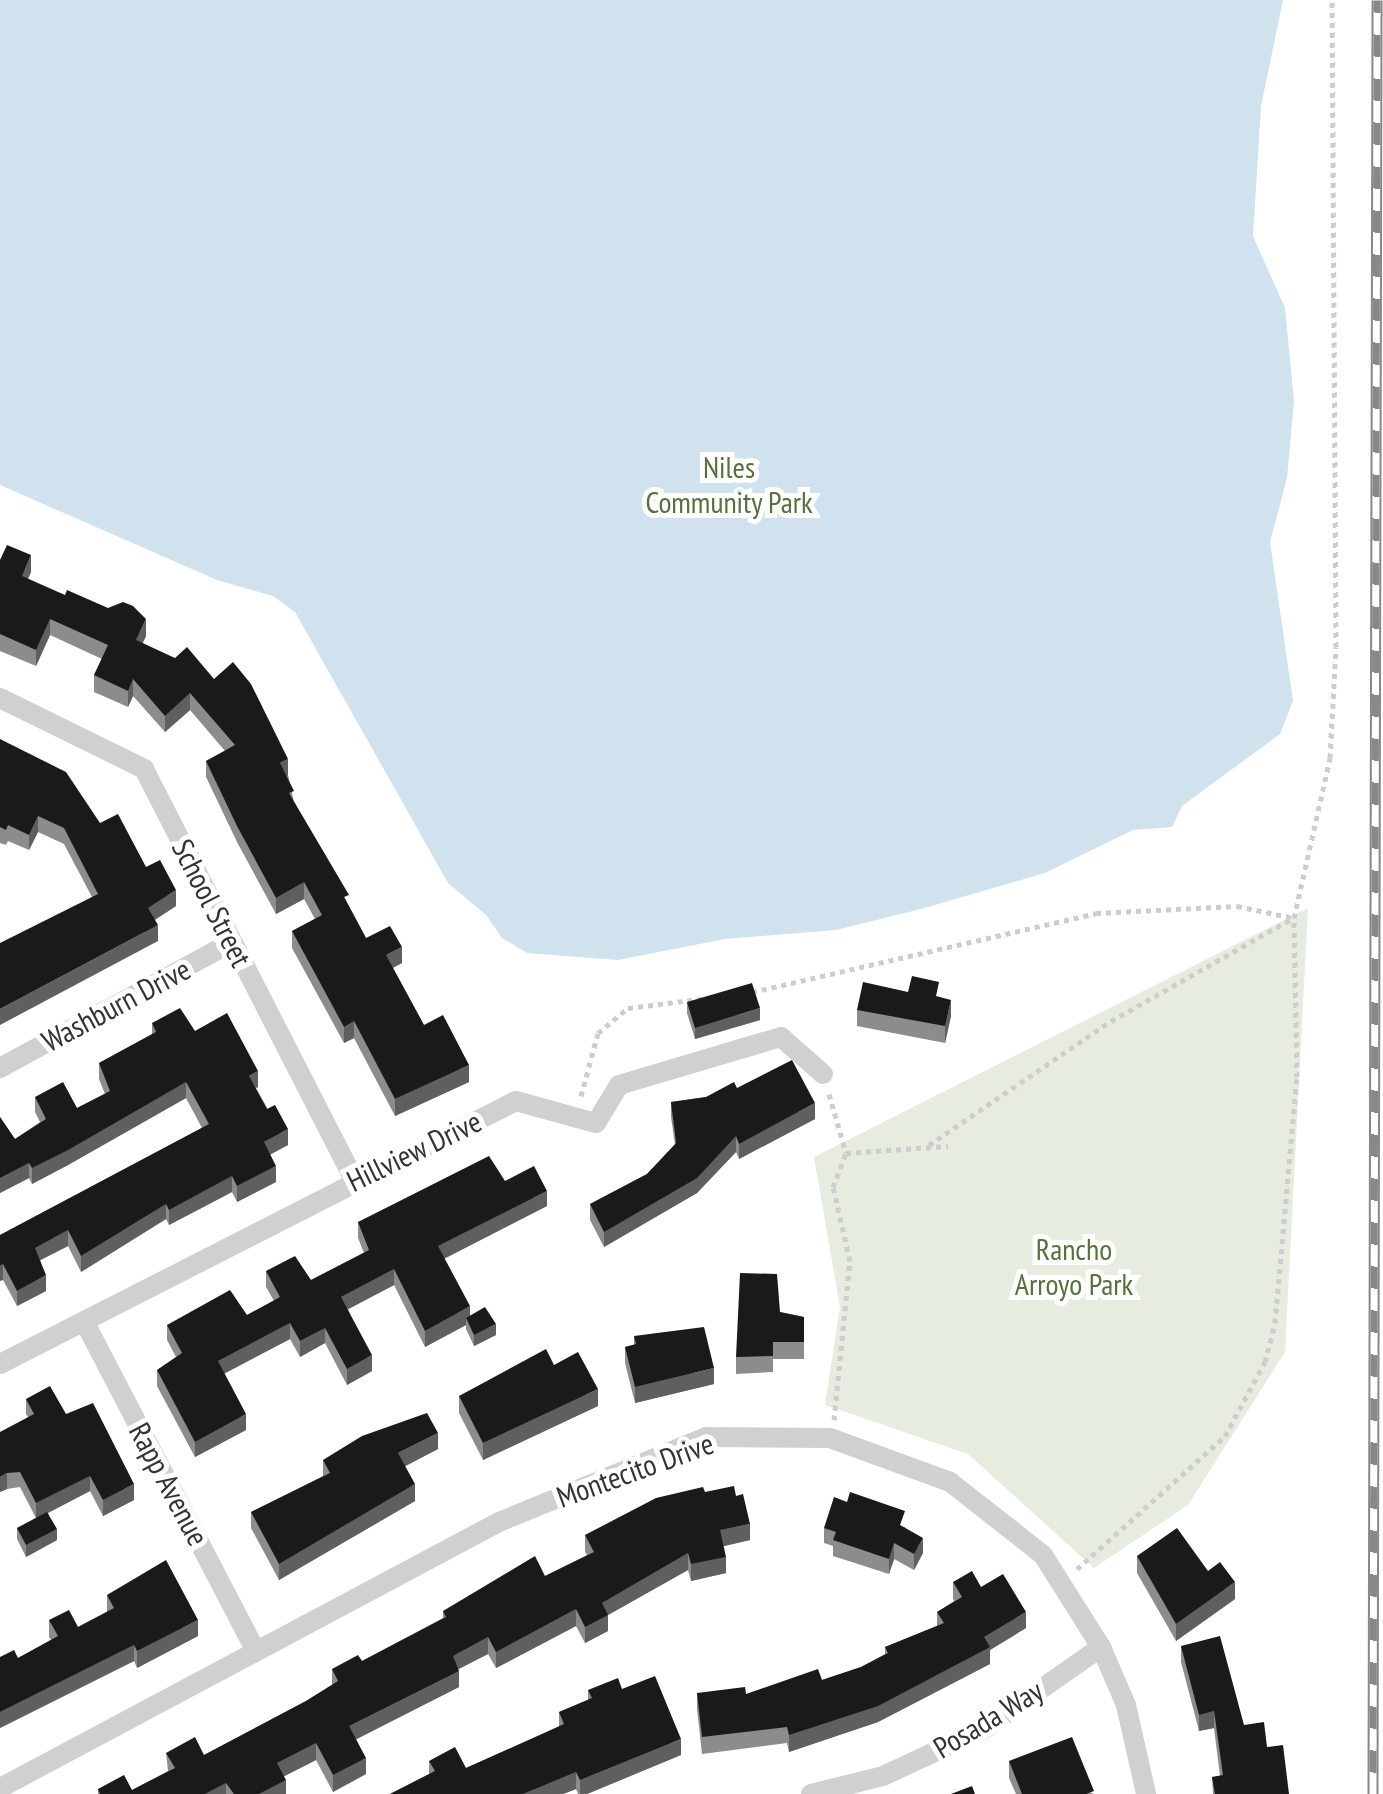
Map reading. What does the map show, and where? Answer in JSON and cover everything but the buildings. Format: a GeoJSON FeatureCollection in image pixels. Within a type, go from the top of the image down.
{"type":"FeatureCollection","features":[{"type":"Feature","properties":{"kind":"street","name":"School Street"},"geometry":{"type":"LineString","coordinates":[[0,698],[144,770],[354,1180]]}},
{"type":"Feature","properties":{"kind":"street","name":"Washburn Drive"},"geometry":{"type":"LineString","coordinates":[[0,1068],[232,942]]}},
{"type":"Feature","properties":{"kind":"street"},"geometry":{"type":"LineString","coordinates":[[576,1113],[596,1123],[619,1085],[781,1037],[823,1074]]}},
{"type":"Feature","properties":{"kind":"street","name":"Hillview Drive"},"geometry":{"type":"LineString","coordinates":[[0,1364],[354,1180],[516,1102],[576,1113]]}},
{"type":"Feature","properties":{"kind":"street","name":"Rapp Avenue"},"geometry":{"type":"LineString","coordinates":[[84,1320],[254,1647]]}},
{"type":"Feature","properties":{"kind":"street","name":"Montecito Drive"},"geometry":{"type":"LineString","coordinates":[[0,1788],[254,1647],[498,1522],[706,1437],[830,1438],[950,1482],[1043,1555],[1101,1647],[1126,1705],[1146,1794]]}},
{"type":"Feature","properties":{"kind":"street","name":"Posada Way"},"geometry":{"type":"LineString","coordinates":[[811,1794],[883,1776],[984,1729],[1101,1647]]}},
{"type":"Feature","properties":{"kind":"path"},"geometry":{"type":"LineString","coordinates":[[1060,1582],[1225,1436],[1265,1362],[1276,1323],[1297,1076],[1294,918],[1327,776],[1336,647],[1332,0]]}},
{"type":"Feature","properties":{"kind":"path"},"geometry":{"type":"LineString","coordinates":[[744,993],[802,986],[1096,913],[1237,906],[1294,918]]}},
{"type":"Feature","properties":{"kind":"path"},"geometry":{"type":"LineString","coordinates":[[929,1145],[1111,1021],[1294,918]]}},
{"type":"Feature","properties":{"kind":"path"},"geometry":{"type":"LineString","coordinates":[[576,1113],[598,1032],[628,1008],[724,995]]}},
{"type":"Feature","properties":{"kind":"path"},"geometry":{"type":"LineString","coordinates":[[823,1074],[846,1154],[832,1187],[850,1280],[830,1438]]}},
{"type":"Feature","properties":{"kind":"path"},"geometry":{"type":"LineString","coordinates":[[846,1154],[948,1146]]}},
{"type":"Feature","properties":{"kind":"green space","name":"Rancho Arroyo Park"},"geometry":{"type":"Polygon","coordinates":[[[1308,908],[1285,1352],[1188,1505],[1094,1568],[968,1454],[825,1405],[840,1307],[814,1157],[1308,908]]]}},
{"type":"Feature","properties":{"kind":"water","name":"Niles Community Park"},"geometry":{"type":"Polygon","coordinates":[[[0,0],[1283,0],[1261,106],[1253,236],[1285,308],[1294,401],[1287,478],[1270,542],[1293,701],[1280,734],[1182,806],[1172,827],[1133,830],[1045,873],[836,930],[725,939],[618,960],[527,953],[502,938],[486,915],[448,883],[295,612],[273,596],[217,580],[0,485],[0,0]]]}},
{"type":"Feature","properties":{"kind":"railway"},"geometry":{"type":"LineString","coordinates":[[1373,1794],[1377,0]]}}]}
